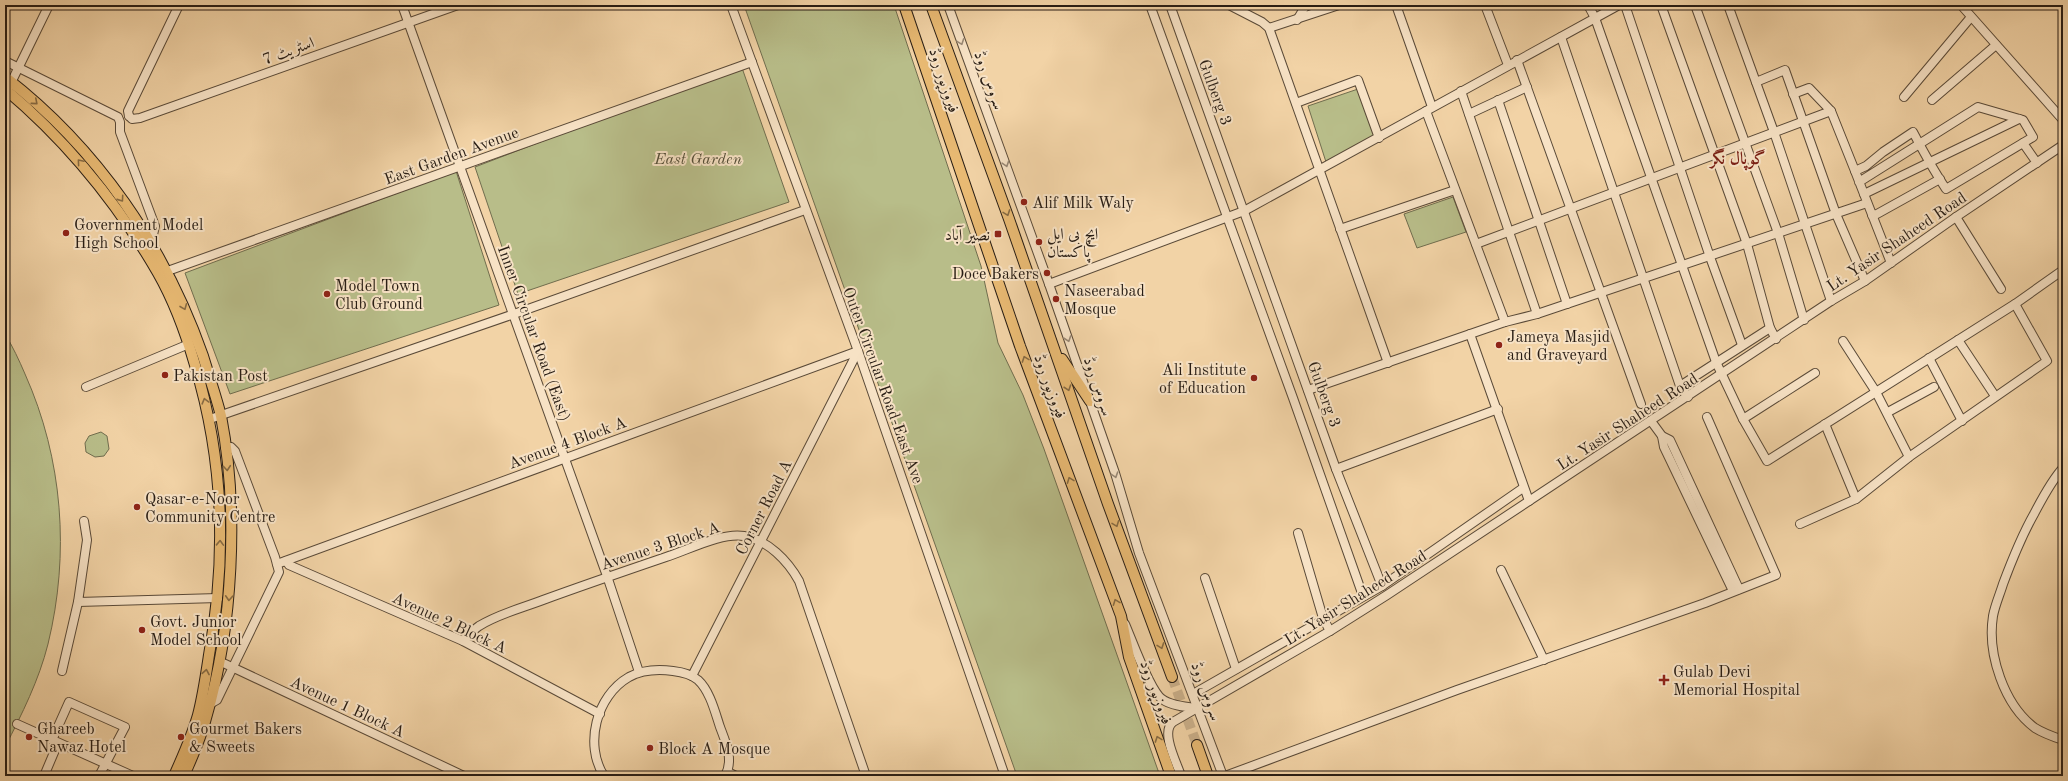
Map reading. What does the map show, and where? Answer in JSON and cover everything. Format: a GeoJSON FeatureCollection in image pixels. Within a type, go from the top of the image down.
{"type":"FeatureCollection","features":[{"type":"Feature","properties":{"kind":"main road","name":"فیروزپور روڈ"},"geometry":{"type":"LineString","coordinates":[[904,5],[1020,346],[1121,616],[1129,657],[1171,776]]}},
{"type":"Feature","properties":{"kind":"main road","name":"فیروزپور روڈ"},"geometry":{"type":"LineString","coordinates":[[931,5],[1009,219],[1172,678]]}},
{"type":"Feature","properties":{"kind":"main road"},"geometry":{"type":"LineString","coordinates":[[7,85],[62,126],[111,184],[148,238],[163,273],[189,344],[210,419],[216,453],[221,524],[218,598],[202,731],[184,776]]}},
{"type":"Feature","properties":{"kind":"main road"},"geometry":{"type":"LineString","coordinates":[[7,85],[82,165],[163,273],[194,332],[220,415],[225,448],[230,510],[231,559],[229,604],[219,661],[206,702],[195,724],[174,776]]}},
{"type":"Feature","properties":{"kind":"main road"},"geometry":{"type":"LineString","coordinates":[[1053,346],[1090,401]]}},
{"type":"Feature","properties":{"kind":"main road"},"geometry":{"type":"LineString","coordinates":[[1197,746],[1208,776]]}},
{"type":"Feature","properties":{"kind":"street"},"geometry":{"type":"LineString","coordinates":[[7,85],[18,68],[49,5]]}},
{"type":"Feature","properties":{"kind":"street"},"geometry":{"type":"LineString","coordinates":[[120,120],[129,116],[128,111],[179,5]]}},
{"type":"Feature","properties":{"kind":"street","name":"Inner Circular Road (East)"},"geometry":{"type":"LineString","coordinates":[[402,5],[608,576],[639,672]]}},
{"type":"Feature","properties":{"kind":"street","name":"اسٹریٹ 7"},"geometry":{"type":"LineString","coordinates":[[129,116],[132,119],[140,118],[458,5]]}},
{"type":"Feature","properties":{"kind":"street","name":"Outer Circular Road-East Ave"},"geometry":{"type":"LineString","coordinates":[[731,5],[858,351],[1005,776]]}},
{"type":"Feature","properties":{"kind":"street","name":"سروس روڈ"},"geometry":{"type":"LineString","coordinates":[[948,5],[1090,401],[1114,473],[1138,553],[1224,776]]}},
{"type":"Feature","properties":{"kind":"street"},"geometry":{"type":"LineString","coordinates":[[1150,5],[1363,596]]}},
{"type":"Feature","properties":{"kind":"street","name":"Gulberg 3"},"geometry":{"type":"LineString","coordinates":[[1170,5],[1336,469],[1382,586]]}},
{"type":"Feature","properties":{"kind":"street"},"geometry":{"type":"LineString","coordinates":[[1229,5],[1262,22],[1269,28],[1388,363]]}},
{"type":"Feature","properties":{"kind":"street"},"geometry":{"type":"LineString","coordinates":[[1297,20],[1306,5]]}},
{"type":"Feature","properties":{"kind":"street"},"geometry":{"type":"LineString","coordinates":[[1269,28],[1340,5]]}},
{"type":"Feature","properties":{"kind":"street"},"geometry":{"type":"LineString","coordinates":[[1396,5],[1455,190],[1505,322]]}},
{"type":"Feature","properties":{"kind":"street"},"geometry":{"type":"LineString","coordinates":[[1486,5],[1508,65]]}},
{"type":"Feature","properties":{"kind":"street"},"geometry":{"type":"LineString","coordinates":[[1588,5],[1595,18],[1716,362],[1744,419],[1767,461],[2015,304],[2063,270]]}},
{"type":"Feature","properties":{"kind":"street"},"geometry":{"type":"LineString","coordinates":[[1049,284],[1244,211],[1619,5]]}},
{"type":"Feature","properties":{"kind":"street"},"geometry":{"type":"LineString","coordinates":[[1625,5],[1710,256],[1742,345]]}},
{"type":"Feature","properties":{"kind":"street"},"geometry":{"type":"LineString","coordinates":[[1661,5],[1746,244],[1770,328],[1776,339]]}},
{"type":"Feature","properties":{"kind":"street"},"geometry":{"type":"LineString","coordinates":[[1695,5],[1778,234],[1804,320]]}},
{"type":"Feature","properties":{"kind":"street"},"geometry":{"type":"LineString","coordinates":[[1728,5],[1806,224],[1831,302]]}},
{"type":"Feature","properties":{"kind":"street"},"geometry":{"type":"LineString","coordinates":[[1961,5],[2063,120]]}},
{"type":"Feature","properties":{"kind":"street"},"geometry":{"type":"LineString","coordinates":[[1904,97],[1971,17]]}},
{"type":"Feature","properties":{"kind":"street"},"geometry":{"type":"LineString","coordinates":[[1561,37],[1642,279],[1680,386],[1688,397]]}},
{"type":"Feature","properties":{"kind":"street"},"geometry":{"type":"LineString","coordinates":[[1932,100],[1996,45]]}},
{"type":"Feature","properties":{"kind":"street"},"geometry":{"type":"LineString","coordinates":[[1517,60],[1641,404]]}},
{"type":"Feature","properties":{"kind":"street"},"geometry":{"type":"LineString","coordinates":[[5,61],[116,115],[120,120],[120,132],[155,226],[153,235],[148,238]]}},
{"type":"Feature","properties":{"kind":"street","name":"East Garden Avenue"},"geometry":{"type":"LineString","coordinates":[[163,273],[752,62]]}},
{"type":"Feature","properties":{"kind":"street"},"geometry":{"type":"LineString","coordinates":[[1756,82],[1785,70],[1836,214],[1865,281]]}},
{"type":"Feature","properties":{"kind":"street"},"geometry":{"type":"LineString","coordinates":[[1296,103],[1358,80],[1379,138]]}},
{"type":"Feature","properties":{"kind":"street"},"geometry":{"type":"LineString","coordinates":[[1469,114],[1527,87]]}},
{"type":"Feature","properties":{"kind":"street"},"geometry":{"type":"LineString","coordinates":[[1794,94],[1809,88],[1831,111],[1891,263]]}},
{"type":"Feature","properties":{"kind":"street"},"geometry":{"type":"LineString","coordinates":[[1460,91],[1537,314]]}},
{"type":"Feature","properties":{"kind":"street"},"geometry":{"type":"LineString","coordinates":[[1498,100],[1568,304]]}},
{"type":"Feature","properties":{"kind":"street"},"geometry":{"type":"LineString","coordinates":[[1855,171],[1866,166],[1883,152],[1913,132],[1919,143],[1930,163],[1946,189],[2033,137],[2023,120],[1978,107],[1919,143],[1859,182]]}},
{"type":"Feature","properties":{"kind":"street"},"geometry":{"type":"LineString","coordinates":[[1476,244],[1831,111]]}},
{"type":"Feature","properties":{"kind":"street"},"geometry":{"type":"LineString","coordinates":[[1864,194],[2019,119]]}},
{"type":"Feature","properties":{"kind":"street"},"geometry":{"type":"LineString","coordinates":[[2023,143],[2037,162]]}},
{"type":"Feature","properties":{"kind":"street","name":"Lt. Yasir Shaheed Road"},"geometry":{"type":"LineString","coordinates":[[1181,776],[1167,730],[1173,722],[1330,631],[1529,502],[1865,281],[1956,216],[2063,145]]}},
{"type":"Feature","properties":{"kind":"street"},"geometry":{"type":"LineString","coordinates":[[1872,215],[1877,214],[1940,179]]}},
{"type":"Feature","properties":{"kind":"street"},"geometry":{"type":"LineString","coordinates":[[1340,229],[1455,190]]}},
{"type":"Feature","properties":{"kind":"street"},"geometry":{"type":"LineString","coordinates":[[1308,390],[1505,322],[1568,304],[1867,203]]}},
{"type":"Feature","properties":{"kind":"street"},"geometry":{"type":"LineString","coordinates":[[210,419],[514,314],[805,210]]}},
{"type":"Feature","properties":{"kind":"street"},"geometry":{"type":"LineString","coordinates":[[1956,216],[2001,289]]}},
{"type":"Feature","properties":{"kind":"street"},"geometry":{"type":"LineString","coordinates":[[1800,524],[1856,499],[1910,457],[2047,361],[2015,304]]}},
{"type":"Feature","properties":{"kind":"street"},"geometry":{"type":"LineString","coordinates":[[1680,386],[1770,328]]}},
{"type":"Feature","properties":{"kind":"street"},"geometry":{"type":"LineString","coordinates":[[1470,334],[1498,409],[1523,488],[1529,502]]}},
{"type":"Feature","properties":{"kind":"street"},"geometry":{"type":"LineString","coordinates":[[1958,340],[1995,396]]}},
{"type":"Feature","properties":{"kind":"street"},"geometry":{"type":"LineString","coordinates":[[1843,341],[1888,412],[1910,457]]}},
{"type":"Feature","properties":{"kind":"street"},"geometry":{"type":"LineString","coordinates":[[86,387],[189,344]]}},
{"type":"Feature","properties":{"kind":"street","name":"Avenue 4 Block A"},"geometry":{"type":"LineString","coordinates":[[278,564],[286,561],[288,558],[858,351]]}},
{"type":"Feature","properties":{"kind":"street","name":"Corner Road A"},"geometry":{"type":"LineString","coordinates":[[692,676],[762,543],[858,351]]}},
{"type":"Feature","properties":{"kind":"street"},"geometry":{"type":"LineString","coordinates":[[1929,358],[1962,421]]}},
{"type":"Feature","properties":{"kind":"street"},"geometry":{"type":"LineString","coordinates":[[1744,419],[1815,373]]}},
{"type":"Feature","properties":{"kind":"street"},"geometry":{"type":"LineString","coordinates":[[1888,412],[1934,387]]}},
{"type":"Feature","properties":{"kind":"street"},"geometry":{"type":"LineString","coordinates":[[1336,469],[1498,409]]}},
{"type":"Feature","properties":{"kind":"street"},"geometry":{"type":"LineString","coordinates":[[1224,776],[1776,575],[1707,417]]}},
{"type":"Feature","properties":{"kind":"street"},"geometry":{"type":"LineString","coordinates":[[1651,421],[1662,436],[1670,440],[1736,590]]}},
{"type":"Feature","properties":{"kind":"street"},"geometry":{"type":"LineString","coordinates":[[1825,424],[1856,499]]}},
{"type":"Feature","properties":{"kind":"street"},"geometry":{"type":"LineString","coordinates":[[206,702],[217,700],[278,576],[278,564],[235,451],[231,447],[225,448]]}},
{"type":"Feature","properties":{"kind":"street"},"geometry":{"type":"LineString","coordinates":[[2063,468],[2050,487],[2024,532],[2013,557],[1993,616],[1992,633],[1995,660],[2002,684],[2011,702],[2036,728],[2063,740]]}},
{"type":"Feature","properties":{"kind":"street"},"geometry":{"type":"LineString","coordinates":[[1193,694],[1323,618],[1382,586],[1523,488]]}},
{"type":"Feature","properties":{"kind":"street"},"geometry":{"type":"LineString","coordinates":[[62,671],[78,602],[87,540],[84,521]]}},
{"type":"Feature","properties":{"kind":"street"},"geometry":{"type":"LineString","coordinates":[[1298,533],[1323,618],[1330,631]]}},
{"type":"Feature","properties":{"kind":"street","name":"Avenue 3 Block A"},"geometry":{"type":"LineString","coordinates":[[464,641],[477,627],[496,617],[608,576],[729,536],[745,536],[762,543],[781,556],[791,567],[799,581],[866,776]]}},
{"type":"Feature","properties":{"kind":"street","name":"Avenue 2 Block A"},"geometry":{"type":"LineString","coordinates":[[286,561],[289,565],[464,641],[600,714]]}},
{"type":"Feature","properties":{"kind":"street"},"geometry":{"type":"LineString","coordinates":[[1501,570],[1544,660]]}},
{"type":"Feature","properties":{"kind":"street"},"geometry":{"type":"LineString","coordinates":[[1205,578],[1236,668]]}},
{"type":"Feature","properties":{"kind":"street"},"geometry":{"type":"LineString","coordinates":[[78,602],[218,598]]}},
{"type":"Feature","properties":{"kind":"street"},"geometry":{"type":"LineString","coordinates":[[1121,616],[1150,683],[1158,697],[1168,702],[1198,708]]}},
{"type":"Feature","properties":{"kind":"street","name":"Avenue 1 Block A"},"geometry":{"type":"LineString","coordinates":[[219,661],[464,776]]}},
{"type":"Feature","properties":{"kind":"street"},"geometry":{"type":"LineString","coordinates":[[1246,663],[1256,674]]}},
{"type":"Feature","properties":{"kind":"street"},"geometry":{"type":"LineString","coordinates":[[604,776],[598,763],[594,744],[596,724],[612,692],[620,683],[639,672],[669,670],[692,676],[702,685],[713,706],[727,748],[730,764],[726,774],[736,776]]}},
{"type":"Feature","properties":{"kind":"street"},"geometry":{"type":"LineString","coordinates":[[1224,676],[1227,691]]}},
{"type":"Feature","properties":{"kind":"street"},"geometry":{"type":"LineString","coordinates":[[44,776],[69,702],[125,727],[99,776]]}},
{"type":"Feature","properties":{"kind":"street"},"geometry":{"type":"LineString","coordinates":[[17,724],[133,776]]}},
{"type":"Feature","properties":{"kind":"green space"},"geometry":{"type":"Polygon","coordinates":[[[744,5],[894,5],[981,266],[998,343],[1023,395],[1044,449],[1160,776],[1017,776],[744,5]]]}},
{"type":"Feature","properties":{"kind":"green space","name":"East Garden"},"geometry":{"type":"Polygon","coordinates":[[[741,65],[789,202],[518,294],[475,167],[741,65]]]}},
{"type":"Feature","properties":{"kind":"green space"},"geometry":{"type":"Polygon","coordinates":[[[1358,89],[1376,135],[1326,162],[1308,106],[1358,89]]]}},
{"type":"Feature","properties":{"kind":"green space"},"geometry":{"type":"Polygon","coordinates":[[[456,171],[499,305],[230,394],[185,273],[456,171]]]}},
{"type":"Feature","properties":{"kind":"green space"},"geometry":{"type":"Polygon","coordinates":[[[1453,197],[1466,232],[1417,248],[1404,214],[1453,197]]]}},
{"type":"Feature","properties":{"kind":"green space"},"geometry":{"type":"Polygon","coordinates":[[[5,334],[25,374],[38,406],[48,439],[55,473],[59,507],[60,541],[59,576],[55,610],[48,644],[35,684],[5,747],[5,334]]]}},
{"type":"Feature","properties":{"kind":"green space"},"geometry":{"type":"Polygon","coordinates":[[[101,432],[107,436],[109,449],[104,456],[95,457],[86,452],[85,443],[89,436],[101,432]]]}},
{"type":"Feature","properties":{"kind":"tunnel"},"geometry":{"type":"LineString","coordinates":[[1172,677],[1197,745]]}},
{"type":"Feature","properties":{"kind":"place","name":"Alif Milk Waly"},"geometry":{"type":"Point","coordinates":[1024,202]}},
{"type":"Feature","properties":{"kind":"place","name":"Government Model High School"},"geometry":{"type":"Point","coordinates":[66,233]}},
{"type":"Feature","properties":{"kind":"place","name":"نصیر آباد"},"geometry":{"type":"Point","coordinates":[998,234]}},
{"type":"Feature","properties":{"kind":"place","name":"ایچ بی ایل پاکستان"},"geometry":{"type":"Point","coordinates":[1039,242]}},
{"type":"Feature","properties":{"kind":"place","name":"Doce Bakers"},"geometry":{"type":"Point","coordinates":[1047,273]}},
{"type":"Feature","properties":{"kind":"place","name":"Model Town Club Ground"},"geometry":{"type":"Point","coordinates":[327,294]}},
{"type":"Feature","properties":{"kind":"place","name":"Naseerabad Mosque"},"geometry":{"type":"Point","coordinates":[1056,299]}},
{"type":"Feature","properties":{"kind":"place","name":"Jameya Masjid and Graveyard"},"geometry":{"type":"Point","coordinates":[1499,345]}},
{"type":"Feature","properties":{"kind":"place","name":"Pakistan Post"},"geometry":{"type":"Point","coordinates":[165,375]}},
{"type":"Feature","properties":{"kind":"place","name":"Ali Institute of Education"},"geometry":{"type":"Point","coordinates":[1254,378]}},
{"type":"Feature","properties":{"kind":"place","name":"Qasar-e-Noor Community Centre"},"geometry":{"type":"Point","coordinates":[137,507]}},
{"type":"Feature","properties":{"kind":"place","name":"Govt. Junior Model School"},"geometry":{"type":"Point","coordinates":[142,630]}},
{"type":"Feature","properties":{"kind":"place","name":"Gulab Devi Memorial Hospital"},"geometry":{"type":"Point","coordinates":[1664,680]}},
{"type":"Feature","properties":{"kind":"place","name":"Ghareeb Nawaz Hotel"},"geometry":{"type":"Point","coordinates":[29,737]}},
{"type":"Feature","properties":{"kind":"place","name":"Gourmet Bakers & Sweets"},"geometry":{"type":"Point","coordinates":[181,737]}},
{"type":"Feature","properties":{"kind":"place","name":"Block A Mosque"},"geometry":{"type":"Point","coordinates":[650,748]}},
{"type":"Feature","properties":{"kind":"district","name":"گوپال نگر"},"geometry":{"type":"Point","coordinates":[1738,158]}}]}
